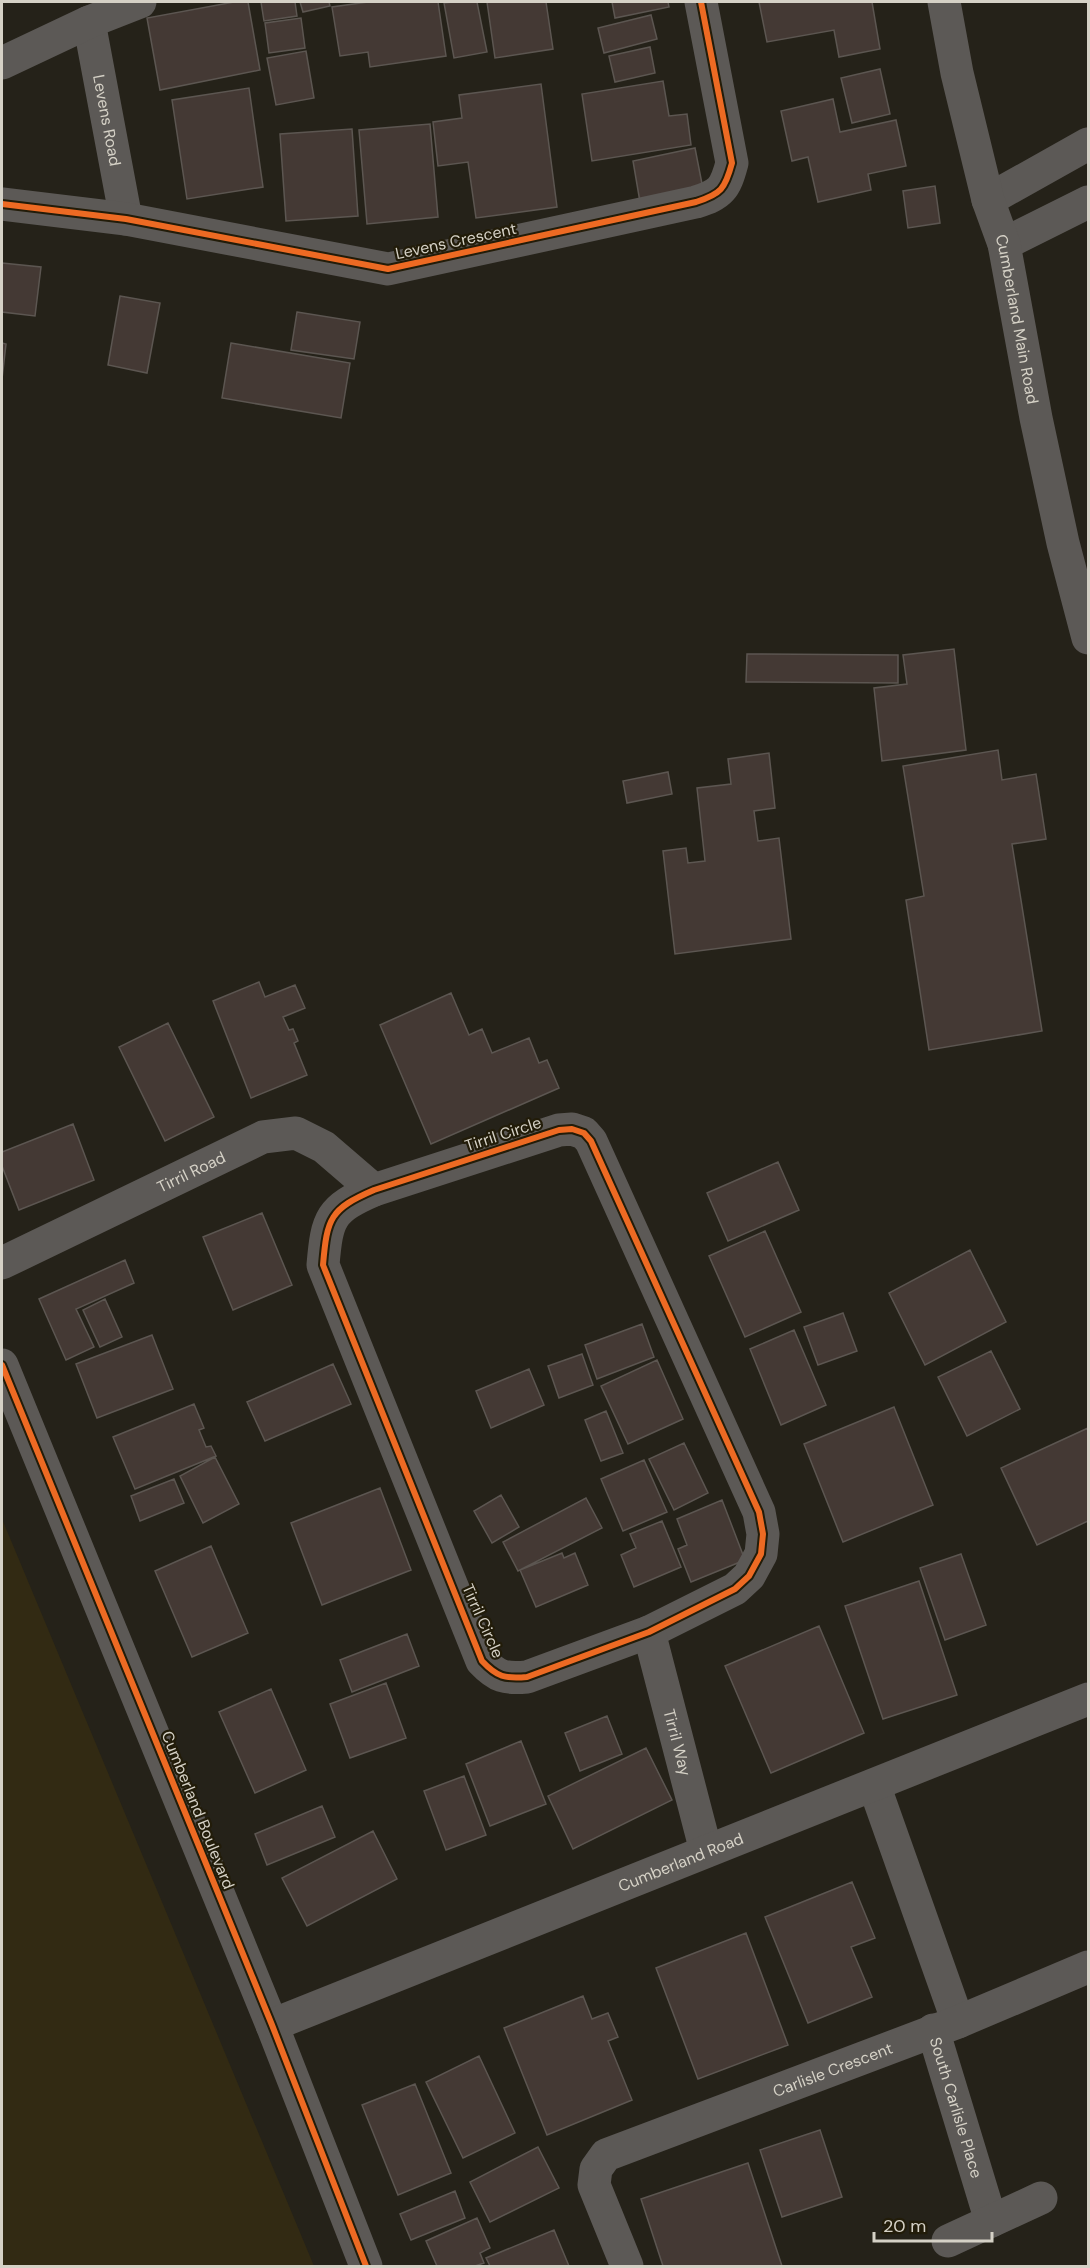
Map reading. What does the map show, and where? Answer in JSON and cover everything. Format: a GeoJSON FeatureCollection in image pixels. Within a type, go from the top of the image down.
{"type":"FeatureCollection","features":[{"type":"Feature","properties":{"kind":"street"},"geometry":{"type":"LineString","coordinates":[[2,63],[89,22],[140,2]]}},
{"type":"Feature","properties":{"kind":"street","name":"Levens Crescent"},"geometry":{"type":"LineString","coordinates":[[2,204],[126,219],[388,269],[696,202],[714,196],[727,181],[732,163],[701,2]]}},
{"type":"Feature","properties":{"kind":"street","name":"Cumberland Main Road"},"geometry":{"type":"LineString","coordinates":[[944,2],[957,73],[988,200],[1004,244],[1036,418],[1063,543],[1089,638]]}},
{"type":"Feature","properties":{"kind":"street","name":"Levens Road"},"geometry":{"type":"LineString","coordinates":[[89,22],[126,219]]}},
{"type":"Feature","properties":{"kind":"street"},"geometry":{"type":"LineString","coordinates":[[988,200],[1089,144]]}},
{"type":"Feature","properties":{"kind":"street"},"geometry":{"type":"LineString","coordinates":[[1004,244],[1089,202]]}},
{"type":"Feature","properties":{"kind":"street","name":"Tirril Circle"},"geometry":{"type":"LineString","coordinates":[[559,1130],[584,1133],[591,1142],[759,1512],[763,1534],[761,1554],[749,1575],[735,1589],[649,1632],[527,1677],[512,1678],[494,1674],[482,1661],[323,1265],[325,1241],[331,1219],[349,1201],[374,1190],[559,1130]]}},
{"type":"Feature","properties":{"kind":"street","name":"Tirril Road"},"geometry":{"type":"LineString","coordinates":[[2,1263],[263,1137],[296,1133],[324,1147],[374,1190]]}},
{"type":"Feature","properties":{"kind":"street","name":"Cumberland Boulevard"},"geometry":{"type":"LineString","coordinates":[[2,1365],[272,2025],[366,2266]]}},
{"type":"Feature","properties":{"kind":"street","name":"Tirril Way"},"geometry":{"type":"LineString","coordinates":[[649,1632],[706,1851]]}},
{"type":"Feature","properties":{"kind":"street","name":"Cumberland Road"},"geometry":{"type":"LineString","coordinates":[[272,2025],[1089,1699]]}},
{"type":"Feature","properties":{"kind":"street","name":"South Carlisle Place"},"geometry":{"type":"LineString","coordinates":[[874,1785],[946,2026],[991,2221]]}},
{"type":"Feature","properties":{"kind":"street","name":"Carlisle Crescent"},"geometry":{"type":"LineString","coordinates":[[627,2266],[594,2185],[596,2169],[606,2155],[946,2026],[1089,1967]]}},
{"type":"Feature","properties":{"kind":"street"},"geometry":{"type":"LineString","coordinates":[[948,2241],[1041,2198]]}},
{"type":"Feature","properties":{"kind":"shaded area"},"geometry":{"type":"Polygon","coordinates":[[[2,1519],[314,2266],[2,2266],[2,1519]]]}},
{"type":"Feature","properties":{"kind":"building"},"geometry":{"type":"Polygon","coordinates":[[[234,2],[248,2],[260,70],[160,90],[147,18],[234,2]]]}},
{"type":"Feature","properties":{"kind":"building"},"geometry":{"type":"Polygon","coordinates":[[[261,2],[295,2],[297,16],[264,21],[261,2]]]}},
{"type":"Feature","properties":{"kind":"building"},"geometry":{"type":"Polygon","coordinates":[[[300,2],[329,2],[330,6],[303,12],[300,2]]]}},
{"type":"Feature","properties":{"kind":"building"},"geometry":{"type":"Polygon","coordinates":[[[368,2],[438,2],[446,56],[370,67],[368,52],[340,56],[332,7],[368,2]]]}},
{"type":"Feature","properties":{"kind":"building"},"geometry":{"type":"Polygon","coordinates":[[[477,2],[487,52],[454,58],[444,3],[477,2]]]}},
{"type":"Feature","properties":{"kind":"building"},"geometry":{"type":"Polygon","coordinates":[[[487,2],[546,2],[553,49],[495,58],[487,2]]]}},
{"type":"Feature","properties":{"kind":"building"},"geometry":{"type":"Polygon","coordinates":[[[612,2],[668,2],[669,7],[615,18],[612,2]]]}},
{"type":"Feature","properties":{"kind":"building"},"geometry":{"type":"Polygon","coordinates":[[[759,2],[872,2],[880,49],[839,57],[834,30],[767,42],[759,2]]]}},
{"type":"Feature","properties":{"kind":"building"},"geometry":{"type":"Polygon","coordinates":[[[651,15],[657,39],[604,53],[598,28],[651,15]]]}},
{"type":"Feature","properties":{"kind":"building"},"geometry":{"type":"Polygon","coordinates":[[[301,18],[305,48],[269,53],[265,23],[301,18]]]}},
{"type":"Feature","properties":{"kind":"building"},"geometry":{"type":"Polygon","coordinates":[[[650,47],[655,73],[615,82],[609,56],[650,47]]]}},
{"type":"Feature","properties":{"kind":"building"},"geometry":{"type":"Polygon","coordinates":[[[306,51],[314,98],[276,105],[267,58],[306,51]]]}},
{"type":"Feature","properties":{"kind":"building"},"geometry":{"type":"Polygon","coordinates":[[[880,69],[890,114],[852,123],[841,78],[880,69]]]}},
{"type":"Feature","properties":{"kind":"building"},"geometry":{"type":"Polygon","coordinates":[[[663,81],[669,116],[687,114],[691,145],[592,161],[582,94],[663,81]]]}},
{"type":"Feature","properties":{"kind":"building"},"geometry":{"type":"Polygon","coordinates":[[[541,84],[557,207],[476,218],[468,162],[438,166],[433,122],[462,118],[459,95],[541,84]]]}},
{"type":"Feature","properties":{"kind":"building"},"geometry":{"type":"Polygon","coordinates":[[[249,88],[263,187],[187,199],[172,100],[249,88]]]}},
{"type":"Feature","properties":{"kind":"building"},"geometry":{"type":"Polygon","coordinates":[[[833,99],[840,132],[896,120],[906,166],[868,174],[871,190],[818,202],[808,157],[792,161],[781,111],[833,99]]]}},
{"type":"Feature","properties":{"kind":"building"},"geometry":{"type":"Polygon","coordinates":[[[430,124],[438,217],[367,224],[359,130],[430,124]]]}},
{"type":"Feature","properties":{"kind":"building"},"geometry":{"type":"Polygon","coordinates":[[[352,129],[358,216],[286,221],[280,134],[352,129]]]}},
{"type":"Feature","properties":{"kind":"building"},"geometry":{"type":"Polygon","coordinates":[[[695,148],[703,189],[640,202],[633,161],[695,148]]]}},
{"type":"Feature","properties":{"kind":"building"},"geometry":{"type":"Polygon","coordinates":[[[935,186],[940,223],[908,228],[903,191],[935,186]]]}},
{"type":"Feature","properties":{"kind":"building"},"geometry":{"type":"Polygon","coordinates":[[[2,263],[41,267],[35,316],[2,312],[2,263]]]}},
{"type":"Feature","properties":{"kind":"building"},"geometry":{"type":"Polygon","coordinates":[[[120,296],[160,303],[147,373],[108,365],[120,296]]]}},
{"type":"Feature","properties":{"kind":"building"},"geometry":{"type":"Polygon","coordinates":[[[297,312],[360,322],[354,359],[291,350],[297,312]]]}},
{"type":"Feature","properties":{"kind":"building"},"geometry":{"type":"Polygon","coordinates":[[[2,343],[6,344],[2,379],[2,343]]]}},
{"type":"Feature","properties":{"kind":"building"},"geometry":{"type":"Polygon","coordinates":[[[231,343],[350,363],[341,418],[222,398],[231,343]]]}},
{"type":"Feature","properties":{"kind":"building"},"geometry":{"type":"Polygon","coordinates":[[[954,649],[966,750],[882,761],[874,688],[907,684],[903,655],[954,649]]]}},
{"type":"Feature","properties":{"kind":"building"},"geometry":{"type":"Polygon","coordinates":[[[747,654],[898,655],[898,683],[746,682],[747,654]]]}},
{"type":"Feature","properties":{"kind":"building"},"geometry":{"type":"Polygon","coordinates":[[[998,750],[1002,780],[1036,774],[1046,839],[1012,844],[1042,1031],[929,1050],[906,900],[924,896],[903,766],[998,750]]]}},
{"type":"Feature","properties":{"kind":"building"},"geometry":{"type":"Polygon","coordinates":[[[769,753],[775,808],[754,811],[758,841],[779,838],[791,939],[675,954],[663,851],[686,848],[688,863],[705,861],[697,788],[731,784],[728,759],[769,753]]]}},
{"type":"Feature","properties":{"kind":"building"},"geometry":{"type":"Polygon","coordinates":[[[668,772],[672,794],[627,803],[623,781],[668,772]]]}},
{"type":"Feature","properties":{"kind":"building"},"geometry":{"type":"Polygon","coordinates":[[[259,982],[265,997],[295,985],[305,1008],[283,1017],[289,1030],[293,1029],[298,1041],[294,1043],[307,1075],[251,1098],[213,1001],[259,982]]]}},
{"type":"Feature","properties":{"kind":"building"},"geometry":{"type":"Polygon","coordinates":[[[451,993],[469,1035],[482,1029],[492,1053],[529,1038],[539,1063],[547,1060],[559,1088],[431,1144],[380,1025],[451,993]]]}},
{"type":"Feature","properties":{"kind":"building"},"geometry":{"type":"Polygon","coordinates":[[[168,1023],[214,1117],[165,1141],[119,1047],[168,1023]]]}},
{"type":"Feature","properties":{"kind":"building"},"geometry":{"type":"Polygon","coordinates":[[[73,1124],[94,1180],[19,1210],[2,1166],[2,1152],[73,1124]]]}},
{"type":"Feature","properties":{"kind":"building"},"geometry":{"type":"Polygon","coordinates":[[[778,1162],[799,1210],[728,1241],[707,1193],[778,1162]]]}},
{"type":"Feature","properties":{"kind":"building"},"geometry":{"type":"Polygon","coordinates":[[[262,1213],[292,1285],[233,1310],[203,1237],[262,1213]]]}},
{"type":"Feature","properties":{"kind":"building"},"geometry":{"type":"Polygon","coordinates":[[[765,1231],[801,1312],[745,1337],[709,1256],[765,1231]]]}},
{"type":"Feature","properties":{"kind":"building"},"geometry":{"type":"Polygon","coordinates":[[[970,1250],[1006,1322],[925,1365],[889,1293],[970,1250]]]}},
{"type":"Feature","properties":{"kind":"building"},"geometry":{"type":"Polygon","coordinates":[[[125,1260],[134,1283],[76,1309],[94,1347],[66,1360],[39,1299],[125,1260]]]}},
{"type":"Feature","properties":{"kind":"building"},"geometry":{"type":"Polygon","coordinates":[[[105,1299],[122,1337],[100,1347],[83,1310],[105,1299]]]}},
{"type":"Feature","properties":{"kind":"building"},"geometry":{"type":"Polygon","coordinates":[[[843,1313],[857,1351],[818,1365],[804,1327],[843,1313]]]}},
{"type":"Feature","properties":{"kind":"building"},"geometry":{"type":"Polygon","coordinates":[[[642,1324],[654,1357],[597,1379],[585,1345],[642,1324]]]}},
{"type":"Feature","properties":{"kind":"building"},"geometry":{"type":"Polygon","coordinates":[[[794,1330],[826,1405],[781,1425],[750,1349],[794,1330]]]}},
{"type":"Feature","properties":{"kind":"building"},"geometry":{"type":"Polygon","coordinates":[[[152,1335],[173,1389],[97,1418],[76,1364],[152,1335]]]}},
{"type":"Feature","properties":{"kind":"building"},"geometry":{"type":"Polygon","coordinates":[[[991,1351],[1020,1409],[967,1436],[938,1377],[991,1351]]]}},
{"type":"Feature","properties":{"kind":"building"},"geometry":{"type":"Polygon","coordinates":[[[582,1354],[593,1385],[559,1398],[548,1366],[582,1354]]]}},
{"type":"Feature","properties":{"kind":"building"},"geometry":{"type":"Polygon","coordinates":[[[657,1360],[683,1419],[628,1444],[601,1386],[657,1360]]]}},
{"type":"Feature","properties":{"kind":"building"},"geometry":{"type":"Polygon","coordinates":[[[333,1364],[351,1404],[265,1441],[247,1402],[333,1364]]]}},
{"type":"Feature","properties":{"kind":"building"},"geometry":{"type":"Polygon","coordinates":[[[529,1369],[544,1405],[491,1428],[476,1391],[529,1369]]]}},
{"type":"Feature","properties":{"kind":"building"},"geometry":{"type":"Polygon","coordinates":[[[194,1404],[204,1428],[199,1430],[206,1447],[211,1446],[216,1456],[135,1489],[113,1437],[194,1404]]]}},
{"type":"Feature","properties":{"kind":"building"},"geometry":{"type":"Polygon","coordinates":[[[894,1407],[933,1505],[843,1542],[804,1444],[894,1407]]]}},
{"type":"Feature","properties":{"kind":"building"},"geometry":{"type":"Polygon","coordinates":[[[606,1411],[623,1453],[601,1461],[585,1420],[606,1411]]]}},
{"type":"Feature","properties":{"kind":"building"},"geometry":{"type":"Polygon","coordinates":[[[1088,1428],[1088,1521],[1037,1545],[1001,1468],[1088,1428]]]}},
{"type":"Feature","properties":{"kind":"building"},"geometry":{"type":"Polygon","coordinates":[[[684,1443],[708,1493],[674,1510],[649,1459],[684,1443]]]}},
{"type":"Feature","properties":{"kind":"building"},"geometry":{"type":"Polygon","coordinates":[[[215,1457],[239,1504],[203,1523],[180,1476],[215,1457]]]}},
{"type":"Feature","properties":{"kind":"building"},"geometry":{"type":"Polygon","coordinates":[[[644,1460],[667,1512],[623,1531],[601,1479],[644,1460]]]}},
{"type":"Feature","properties":{"kind":"building"},"geometry":{"type":"Polygon","coordinates":[[[174,1479],[184,1503],[140,1521],[131,1496],[174,1479]]]}},
{"type":"Feature","properties":{"kind":"building"},"geometry":{"type":"Polygon","coordinates":[[[380,1488],[411,1570],[322,1605],[291,1523],[380,1488]]]}},
{"type":"Feature","properties":{"kind":"building"},"geometry":{"type":"Polygon","coordinates":[[[501,1495],[519,1527],[492,1543],[474,1511],[501,1495]]]}},
{"type":"Feature","properties":{"kind":"building"},"geometry":{"type":"Polygon","coordinates":[[[586,1498],[602,1528],[518,1571],[503,1542],[586,1498]]]}},
{"type":"Feature","properties":{"kind":"building"},"geometry":{"type":"Polygon","coordinates":[[[722,1500],[745,1560],[691,1582],[678,1549],[687,1545],[677,1519],[722,1500]]]}},
{"type":"Feature","properties":{"kind":"building"},"geometry":{"type":"Polygon","coordinates":[[[662,1521],[681,1567],[634,1587],[621,1555],[636,1548],[630,1534],[662,1521]]]}},
{"type":"Feature","properties":{"kind":"building"},"geometry":{"type":"Polygon","coordinates":[[[211,1546],[248,1633],[192,1657],[155,1571],[211,1546]]]}},
{"type":"Feature","properties":{"kind":"building"},"geometry":{"type":"Polygon","coordinates":[[[562,1553],[564,1558],[575,1553],[588,1585],[536,1607],[520,1570],[562,1553]]]}},
{"type":"Feature","properties":{"kind":"building"},"geometry":{"type":"Polygon","coordinates":[[[961,1554],[986,1625],[945,1640],[920,1568],[961,1554]]]}},
{"type":"Feature","properties":{"kind":"building"},"geometry":{"type":"Polygon","coordinates":[[[919,1581],[957,1695],[883,1719],[845,1606],[919,1581]]]}},
{"type":"Feature","properties":{"kind":"building"},"geometry":{"type":"Polygon","coordinates":[[[819,1626],[864,1733],[771,1773],[725,1666],[819,1626]]]}},
{"type":"Feature","properties":{"kind":"building"},"geometry":{"type":"Polygon","coordinates":[[[407,1634],[419,1666],[352,1692],[340,1660],[407,1634]]]}},
{"type":"Feature","properties":{"kind":"building"},"geometry":{"type":"Polygon","coordinates":[[[386,1683],[406,1738],[350,1758],[330,1704],[386,1683]]]}},
{"type":"Feature","properties":{"kind":"building"},"geometry":{"type":"Polygon","coordinates":[[[271,1689],[306,1770],[255,1793],[219,1712],[271,1689]]]}},
{"type":"Feature","properties":{"kind":"building"},"geometry":{"type":"Polygon","coordinates":[[[607,1716],[622,1754],[580,1771],[565,1733],[607,1716]]]}},
{"type":"Feature","properties":{"kind":"building"},"geometry":{"type":"Polygon","coordinates":[[[521,1741],[546,1804],[490,1826],[466,1764],[521,1741]]]}},
{"type":"Feature","properties":{"kind":"building"},"geometry":{"type":"Polygon","coordinates":[[[646,1748],[672,1800],[573,1849],[548,1796],[646,1748]]]}},
{"type":"Feature","properties":{"kind":"building"},"geometry":{"type":"Polygon","coordinates":[[[464,1776],[486,1835],[446,1850],[424,1791],[464,1776]]]}},
{"type":"Feature","properties":{"kind":"building"},"geometry":{"type":"Polygon","coordinates":[[[322,1806],[335,1837],[267,1865],[255,1834],[322,1806]]]}},
{"type":"Feature","properties":{"kind":"building"},"geometry":{"type":"Polygon","coordinates":[[[373,1831],[397,1879],[307,1926],[282,1878],[373,1831]]]}},
{"type":"Feature","properties":{"kind":"building"},"geometry":{"type":"Polygon","coordinates":[[[852,1882],[875,1938],[851,1947],[872,1997],[808,2023],[765,1917],[852,1882]]]}},
{"type":"Feature","properties":{"kind":"building"},"geometry":{"type":"Polygon","coordinates":[[[746,1933],[788,2045],[698,2079],[656,1968],[746,1933]]]}},
{"type":"Feature","properties":{"kind":"building"},"geometry":{"type":"Polygon","coordinates":[[[583,1996],[592,2019],[608,2013],[618,2037],[608,2041],[632,2100],[547,2135],[504,2028],[583,1996]]]}},
{"type":"Feature","properties":{"kind":"building"},"geometry":{"type":"Polygon","coordinates":[[[479,2056],[515,2133],[463,2158],[426,2082],[479,2056]]]}},
{"type":"Feature","properties":{"kind":"building"},"geometry":{"type":"Polygon","coordinates":[[[415,2084],[451,2173],[398,2195],[362,2105],[415,2084]]]}},
{"type":"Feature","properties":{"kind":"building"},"geometry":{"type":"Polygon","coordinates":[[[820,2130],[842,2197],[782,2217],[760,2150],[820,2130]]]}},
{"type":"Feature","properties":{"kind":"building"},"geometry":{"type":"Polygon","coordinates":[[[538,2147],[559,2188],[490,2222],[470,2182],[538,2147]]]}},
{"type":"Feature","properties":{"kind":"building"},"geometry":{"type":"Polygon","coordinates":[[[748,2163],[782,2266],[663,2266],[641,2199],[748,2163]]]}},
{"type":"Feature","properties":{"kind":"building"},"geometry":{"type":"Polygon","coordinates":[[[455,2191],[465,2218],[411,2240],[400,2214],[455,2191]]]}},
{"type":"Feature","properties":{"kind":"building"},"geometry":{"type":"Polygon","coordinates":[[[477,2218],[490,2248],[480,2253],[484,2263],[475,2266],[437,2266],[426,2241],[477,2218]]]}},
{"type":"Feature","properties":{"kind":"building"},"geometry":{"type":"Polygon","coordinates":[[[554,2230],[569,2266],[490,2266],[486,2258],[554,2230]]]}},
{"type":"Feature","properties":{"kind":"cycle path"},"geometry":{"type":"LineString","coordinates":[[2,204],[126,219],[388,269],[696,202],[721,189],[732,163],[701,2]]}},
{"type":"Feature","properties":{"kind":"cycle path"},"geometry":{"type":"LineString","coordinates":[[572,1129],[584,1133],[591,1141],[759,1512],[763,1534],[761,1554],[749,1576],[735,1589],[649,1632],[527,1677],[513,1678],[497,1674],[482,1661],[323,1265],[326,1236],[329,1226],[340,1210],[348,1203],[374,1190],[559,1130],[572,1129]]}},
{"type":"Feature","properties":{"kind":"cycle path"},"geometry":{"type":"LineString","coordinates":[[2,1365],[272,2025],[366,2266]]}}]}
